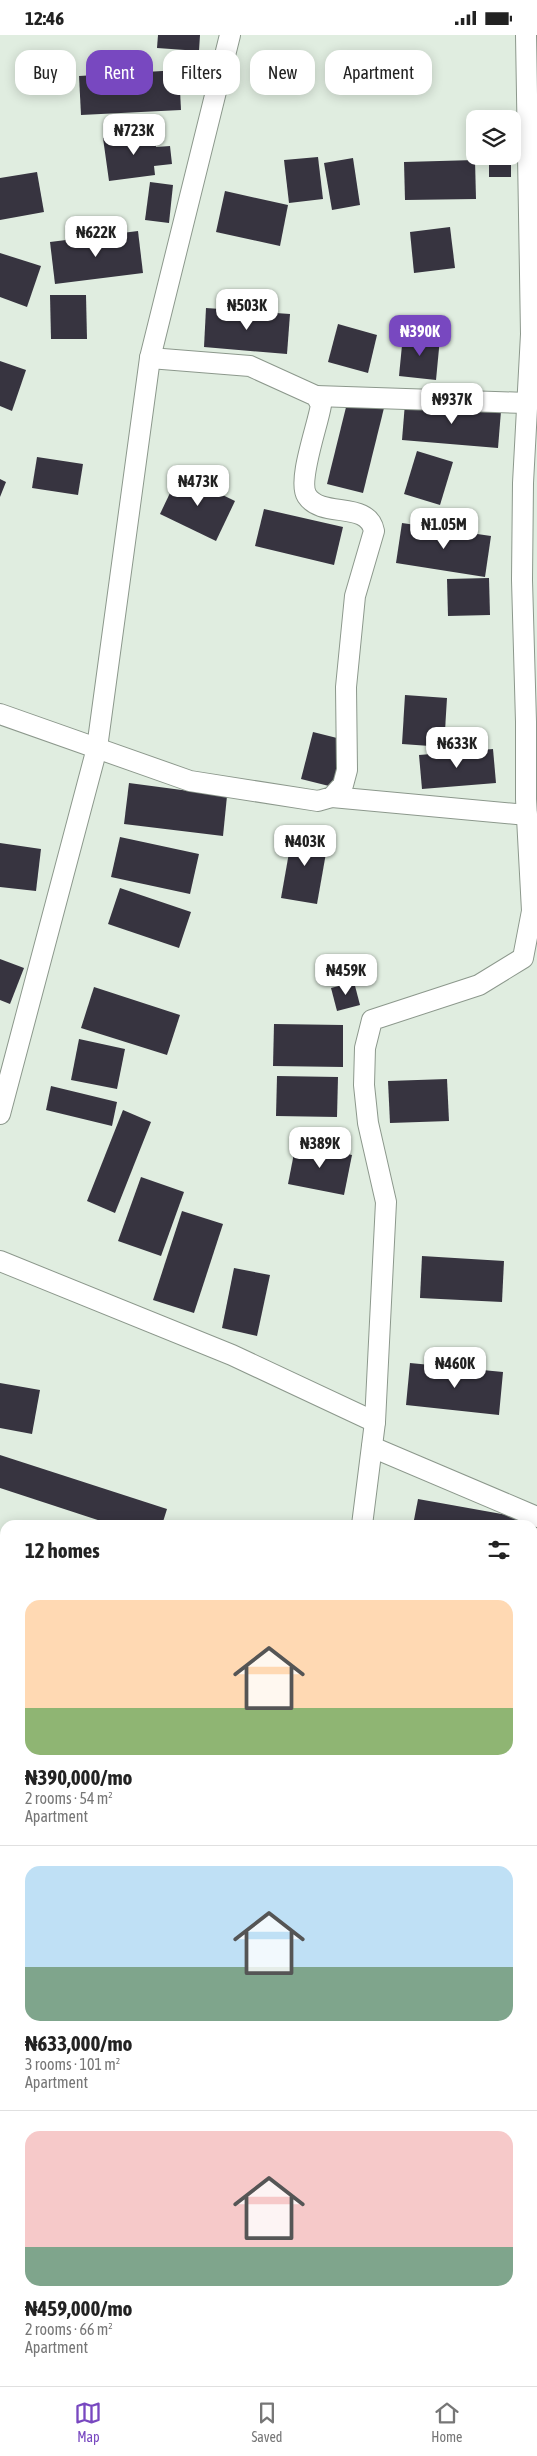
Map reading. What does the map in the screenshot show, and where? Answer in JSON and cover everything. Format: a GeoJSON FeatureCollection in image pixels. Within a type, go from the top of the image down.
{"type":"FeatureCollection","features":[{"type":"Feature","properties":{"kind":"street"},"geometry":{"type":"LineString","coordinates":[[0,1115],[97,748],[150,358],[230,35]]}},
{"type":"Feature","properties":{"kind":"street"},"geometry":{"type":"LineString","coordinates":[[363,1520],[375,1422],[386,1201],[368,1123],[364,1085],[365,1048],[372,1021],[479,985],[530,959],[532,911],[527,815],[532,723],[522,580],[530,483],[527,403],[531,333],[533,202],[526,35]]}},
{"type":"Feature","properties":{"kind":"street"},"geometry":{"type":"LineString","coordinates":[[150,358],[250,366],[316,396],[527,403]]}},
{"type":"Feature","properties":{"kind":"street"},"geometry":{"type":"LineString","coordinates":[[316,396],[321,405],[304,481],[306,495],[314,504],[365,515],[372,522],[374,531],[355,596],[346,687],[347,770],[342,785],[332,797]]}},
{"type":"Feature","properties":{"kind":"street"},"geometry":{"type":"LineString","coordinates":[[0,714],[190,781],[318,801],[332,797],[527,815]]}},
{"type":"Feature","properties":{"kind":"street"},"geometry":{"type":"LineString","coordinates":[[0,1261],[232,1355],[375,1422]]}},
{"type":"Feature","properties":{"kind":"street"},"geometry":{"type":"LineString","coordinates":[[372,1447],[537,1517]]}},
{"type":"Feature","properties":{"kind":"building"},"geometry":{"type":"Polygon","coordinates":[[[158,35],[200,35],[199,50],[157,48],[158,35]]]}},
{"type":"Feature","properties":{"kind":"building"},"geometry":{"type":"Polygon","coordinates":[[[163,71],[163,95],[180,95],[181,110],[81,115],[79,76],[86,76],[86,95],[153,95],[153,72],[163,71]]]}},
{"type":"Feature","properties":{"kind":"building"},"geometry":{"type":"Polygon","coordinates":[[[154,132],[156,147],[170,146],[172,164],[154,166],[155,175],[109,181],[103,138],[154,132]]]}},
{"type":"Feature","properties":{"kind":"building"},"geometry":{"type":"Polygon","coordinates":[[[318,157],[323,199],[289,203],[284,160],[318,157]]]}},
{"type":"Feature","properties":{"kind":"building"},"geometry":{"type":"Polygon","coordinates":[[[353,158],[360,205],[332,210],[324,163],[353,158]]]}},
{"type":"Feature","properties":{"kind":"building"},"geometry":{"type":"Polygon","coordinates":[[[466,160],[466,165],[475,165],[476,199],[405,200],[404,162],[466,160]]]}},
{"type":"Feature","properties":{"kind":"building"},"geometry":{"type":"Polygon","coordinates":[[[489,165],[511,165],[511,177],[489,177],[489,165]]]}},
{"type":"Feature","properties":{"kind":"building"},"geometry":{"type":"Polygon","coordinates":[[[37,172],[44,212],[0,220],[0,178],[37,172]]]}},
{"type":"Feature","properties":{"kind":"building"},"geometry":{"type":"Polygon","coordinates":[[[150,182],[173,185],[169,223],[145,220],[150,182]]]}},
{"type":"Feature","properties":{"kind":"building"},"geometry":{"type":"Polygon","coordinates":[[[225,191],[288,205],[280,246],[216,232],[225,191]]]}},
{"type":"Feature","properties":{"kind":"building"},"geometry":{"type":"Polygon","coordinates":[[[450,227],[455,268],[414,273],[410,232],[450,227]]]}},
{"type":"Feature","properties":{"kind":"building"},"geometry":{"type":"Polygon","coordinates":[[[138,231],[143,273],[55,284],[50,242],[138,231]]]}},
{"type":"Feature","properties":{"kind":"building"},"geometry":{"type":"Polygon","coordinates":[[[0,253],[41,266],[27,307],[0,297],[0,253]]]}},
{"type":"Feature","properties":{"kind":"building"},"geometry":{"type":"Polygon","coordinates":[[[50,295],[86,295],[87,339],[51,339],[50,295]]]}},
{"type":"Feature","properties":{"kind":"building"},"geometry":{"type":"Polygon","coordinates":[[[206,308],[290,314],[287,354],[204,347],[206,308]]]}},
{"type":"Feature","properties":{"kind":"building"},"geometry":{"type":"Polygon","coordinates":[[[338,324],[377,335],[368,373],[328,362],[338,324]]]}},
{"type":"Feature","properties":{"kind":"building"},"geometry":{"type":"Polygon","coordinates":[[[403,335],[440,338],[436,380],[399,376],[403,335]]]}},
{"type":"Feature","properties":{"kind":"building"},"geometry":{"type":"Polygon","coordinates":[[[0,361],[26,370],[12,411],[0,406],[0,361]]]}},
{"type":"Feature","properties":{"kind":"building"},"geometry":{"type":"Polygon","coordinates":[[[349,395],[385,404],[363,493],[327,484],[349,395]]]}},
{"type":"Feature","properties":{"kind":"building"},"geometry":{"type":"Polygon","coordinates":[[[405,403],[501,411],[498,448],[402,440],[405,403]]]}},
{"type":"Feature","properties":{"kind":"building"},"geometry":{"type":"Polygon","coordinates":[[[417,451],[453,462],[440,505],[404,494],[417,451]]]}},
{"type":"Feature","properties":{"kind":"building"},"geometry":{"type":"Polygon","coordinates":[[[37,457],[83,464],[78,495],[32,488],[37,457]]]}},
{"type":"Feature","properties":{"kind":"building"},"geometry":{"type":"Polygon","coordinates":[[[179,474],[235,501],[216,541],[160,514],[179,474]]]}},
{"type":"Feature","properties":{"kind":"building"},"geometry":{"type":"Polygon","coordinates":[[[0,479],[6,482],[0,497],[0,479]]]}},
{"type":"Feature","properties":{"kind":"building"},"geometry":{"type":"Polygon","coordinates":[[[264,509],[343,527],[334,565],[255,546],[264,509]]]}},
{"type":"Feature","properties":{"kind":"building"},"geometry":{"type":"Polygon","coordinates":[[[402,523],[491,536],[485,577],[396,563],[402,523]]]}},
{"type":"Feature","properties":{"kind":"building"},"geometry":{"type":"Polygon","coordinates":[[[489,578],[490,615],[448,616],[447,579],[489,578]]]}},
{"type":"Feature","properties":{"kind":"building"},"geometry":{"type":"Polygon","coordinates":[[[405,695],[447,698],[444,747],[402,744],[405,695]]]}},
{"type":"Feature","properties":{"kind":"building"},"geometry":{"type":"Polygon","coordinates":[[[313,732],[349,741],[337,788],[301,779],[313,732]]]}},
{"type":"Feature","properties":{"kind":"building"},"geometry":{"type":"Polygon","coordinates":[[[493,749],[496,783],[422,789],[419,755],[493,749]]]}},
{"type":"Feature","properties":{"kind":"building"},"geometry":{"type":"Polygon","coordinates":[[[129,783],[227,796],[223,836],[124,824],[129,783]]]}},
{"type":"Feature","properties":{"kind":"building"},"geometry":{"type":"Polygon","coordinates":[[[293,830],[329,836],[317,904],[281,898],[293,830]]]}},
{"type":"Feature","properties":{"kind":"building"},"geometry":{"type":"Polygon","coordinates":[[[120,837],[199,854],[190,894],[111,877],[120,837]]]}},
{"type":"Feature","properties":{"kind":"building"},"geometry":{"type":"Polygon","coordinates":[[[0,843],[41,849],[36,891],[0,887],[0,843]]]}},
{"type":"Feature","properties":{"kind":"building"},"geometry":{"type":"Polygon","coordinates":[[[120,888],[191,912],[179,948],[108,924],[120,888]]]}},
{"type":"Feature","properties":{"kind":"building"},"geometry":{"type":"Polygon","coordinates":[[[0,959],[24,968],[10,1004],[0,1000],[0,959]]]}},
{"type":"Feature","properties":{"kind":"building"},"geometry":{"type":"Polygon","coordinates":[[[354,982],[360,1005],[337,1011],[331,988],[354,982]]]}},
{"type":"Feature","properties":{"kind":"building"},"geometry":{"type":"Polygon","coordinates":[[[94,987],[180,1015],[167,1055],[81,1028],[94,987]]]}},
{"type":"Feature","properties":{"kind":"building"},"geometry":{"type":"Polygon","coordinates":[[[274,1024],[343,1025],[343,1067],[273,1066],[274,1024]]]}},
{"type":"Feature","properties":{"kind":"building"},"geometry":{"type":"Polygon","coordinates":[[[79,1039],[125,1049],[117,1089],[71,1080],[79,1039]]]}},
{"type":"Feature","properties":{"kind":"building"},"geometry":{"type":"Polygon","coordinates":[[[277,1076],[338,1077],[337,1117],[276,1116],[277,1076]]]}},
{"type":"Feature","properties":{"kind":"building"},"geometry":{"type":"Polygon","coordinates":[[[447,1079],[449,1121],[390,1123],[388,1081],[447,1079]]]}},
{"type":"Feature","properties":{"kind":"building"},"geometry":{"type":"Polygon","coordinates":[[[51,1086],[117,1102],[112,1126],[46,1110],[51,1086]]]}},
{"type":"Feature","properties":{"kind":"building"},"geometry":{"type":"Polygon","coordinates":[[[123,1110],[151,1122],[115,1213],[87,1201],[123,1110]]]}},
{"type":"Feature","properties":{"kind":"building"},"geometry":{"type":"Polygon","coordinates":[[[296,1143],[352,1155],[344,1195],[288,1184],[296,1143]]]}},
{"type":"Feature","properties":{"kind":"building"},"geometry":{"type":"Polygon","coordinates":[[[141,1177],[184,1192],[161,1256],[118,1241],[141,1177]]]}},
{"type":"Feature","properties":{"kind":"building"},"geometry":{"type":"Polygon","coordinates":[[[182,1211],[223,1224],[194,1313],[153,1300],[182,1211]]]}},
{"type":"Feature","properties":{"kind":"building"},"geometry":{"type":"Polygon","coordinates":[[[422,1256],[504,1261],[502,1302],[420,1298],[422,1256]]]}},
{"type":"Feature","properties":{"kind":"building"},"geometry":{"type":"Polygon","coordinates":[[[234,1268],[270,1275],[257,1336],[222,1328],[234,1268]]]}},
{"type":"Feature","properties":{"kind":"building"},"geometry":{"type":"Polygon","coordinates":[[[410,1363],[503,1372],[499,1415],[406,1405],[410,1363]]]}},
{"type":"Feature","properties":{"kind":"building"},"geometry":{"type":"Polygon","coordinates":[[[0,1383],[40,1390],[32,1434],[0,1428],[0,1383]]]}},
{"type":"Feature","properties":{"kind":"building"},"geometry":{"type":"Polygon","coordinates":[[[0,1455],[167,1509],[164,1520],[98,1520],[0,1488],[0,1455]]]}},
{"type":"Feature","properties":{"kind":"building"},"geometry":{"type":"Polygon","coordinates":[[[418,1499],[519,1517],[519,1520],[414,1520],[418,1499]]]}}]}
